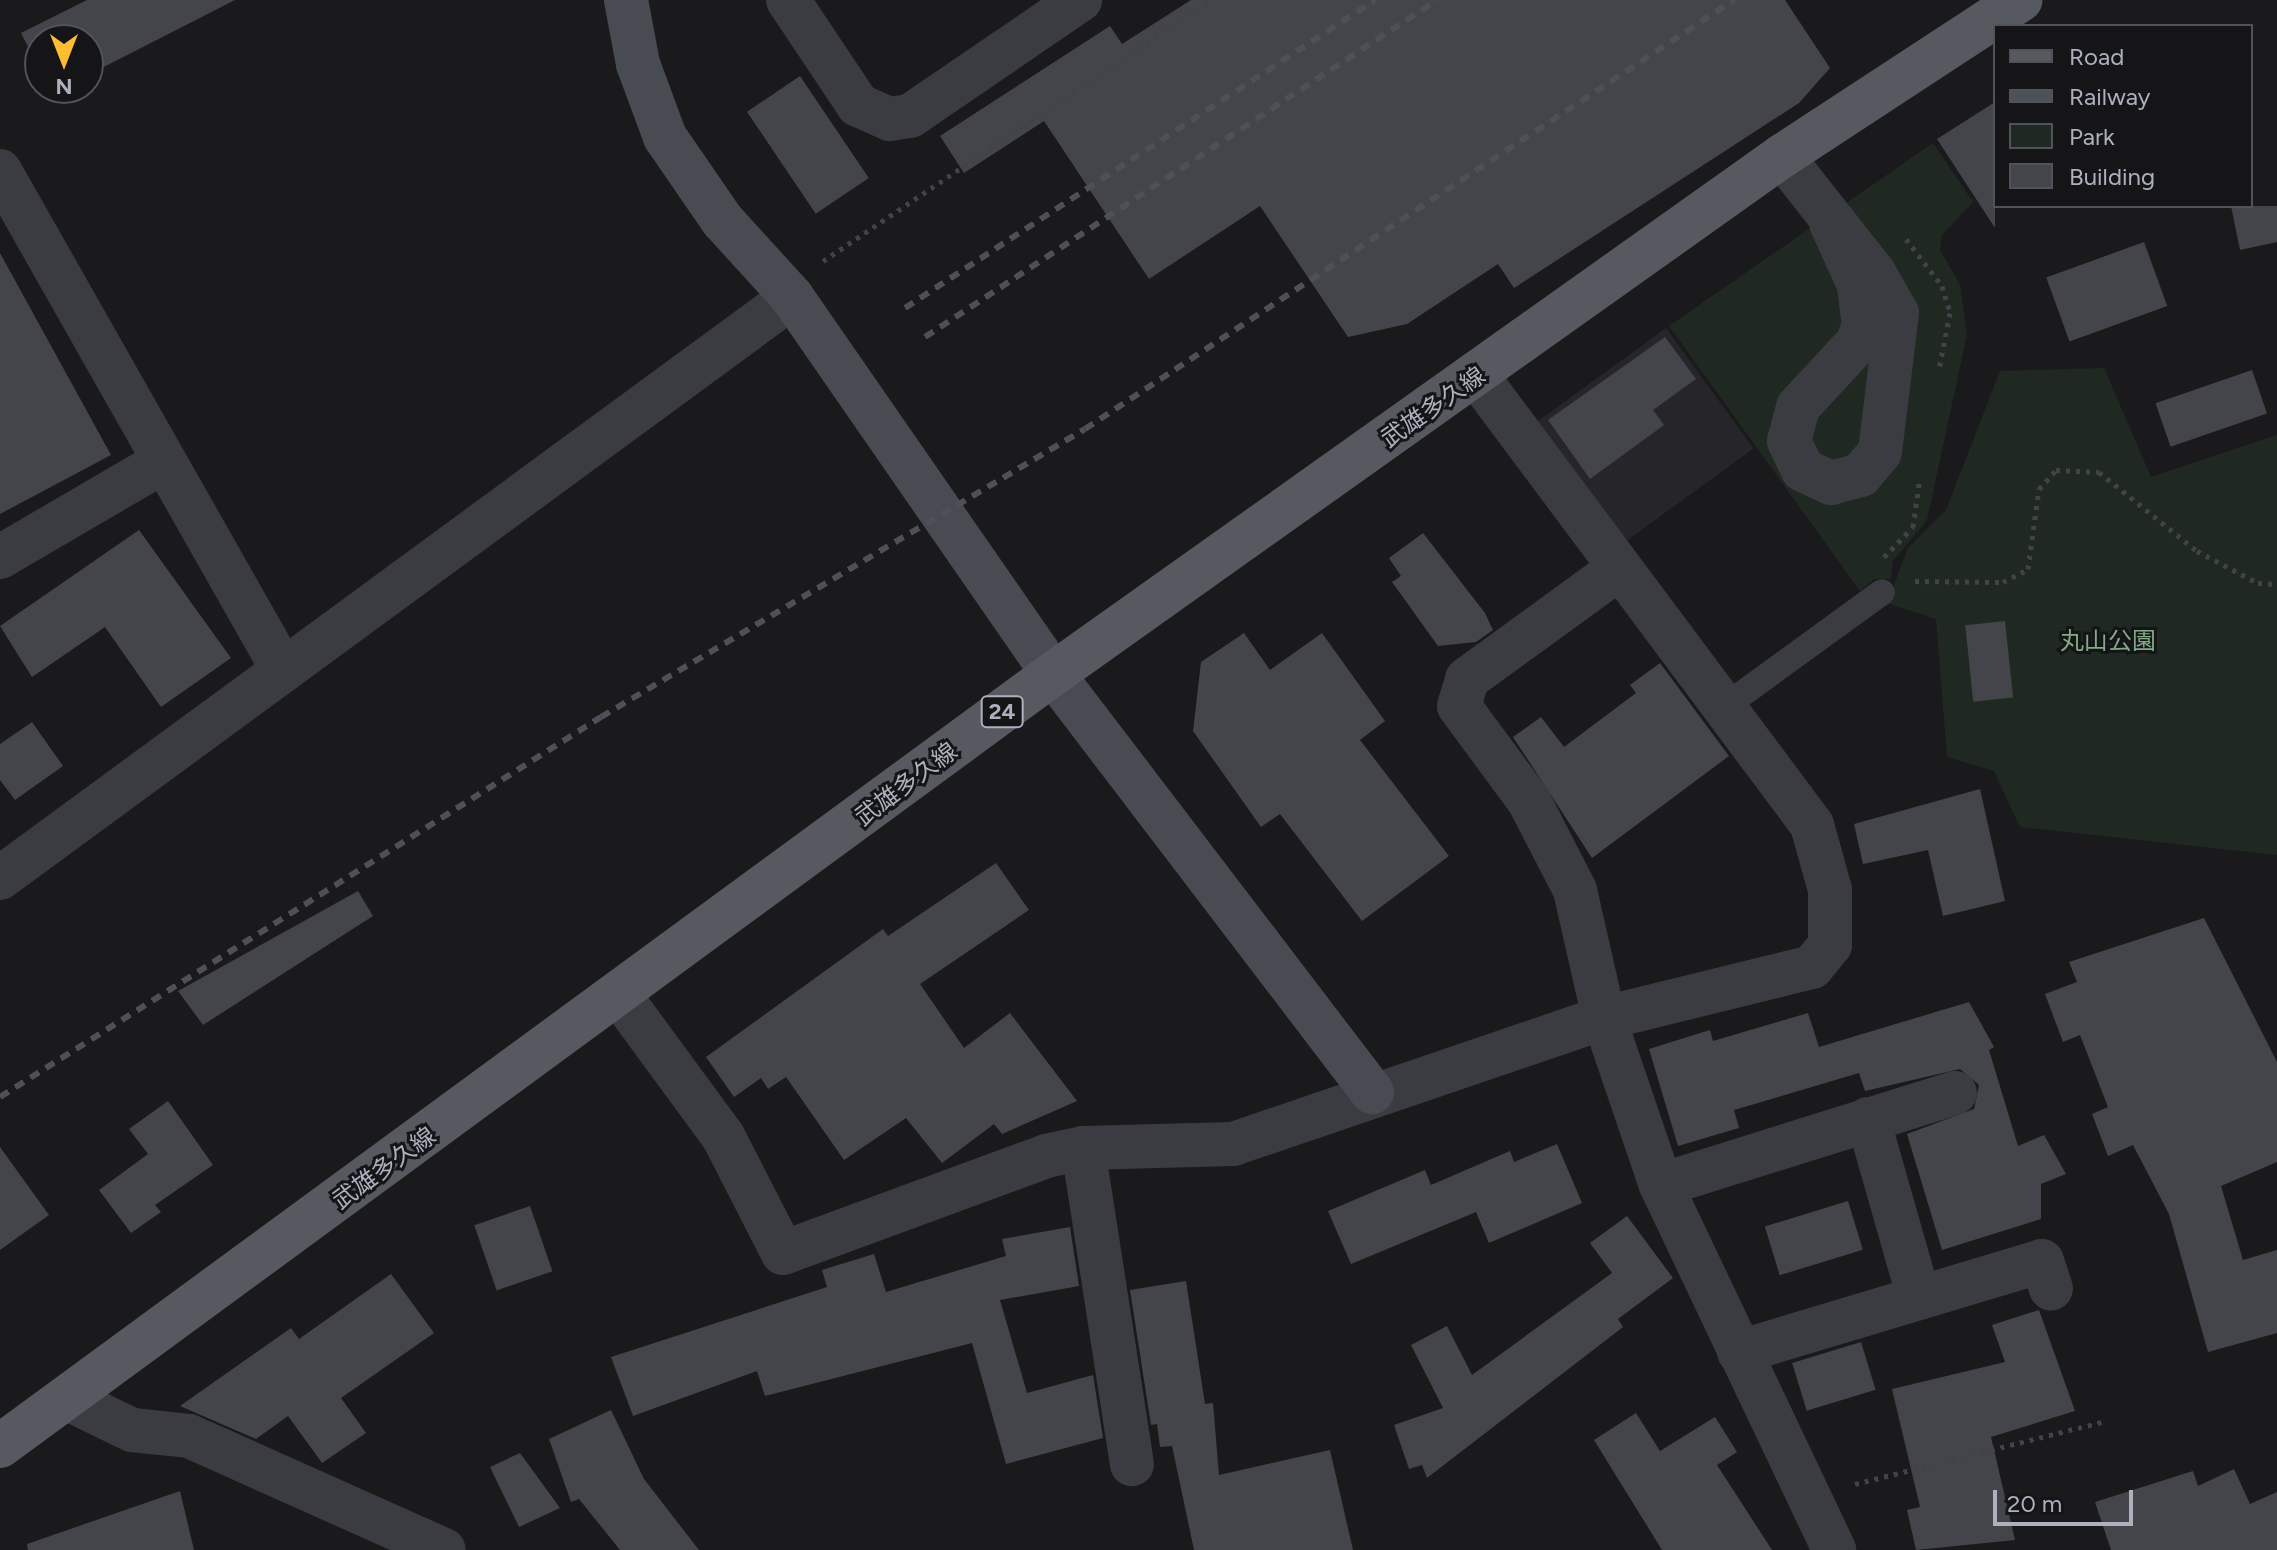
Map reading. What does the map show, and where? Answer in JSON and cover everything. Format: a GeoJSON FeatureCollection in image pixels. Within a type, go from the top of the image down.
{"type":"FeatureCollection","features":[{"type":"Feature","properties":{"kind":"main road","name":"武雄多久線"},"geometry":{"type":"LineString","coordinates":[[0,1446],[620,996],[1053,674],[1477,376],[1782,156],[2020,0]]}},
{"type":"Feature","properties":{"kind":"street"},"geometry":{"type":"LineString","coordinates":[[626,0],[638,64],[665,137],[722,220],[792,297],[1053,674],[1372,1092]]}},
{"type":"Feature","properties":{"kind":"street"},"geometry":{"type":"LineString","coordinates":[[788,0],[858,105],[890,119],[910,116],[1080,0]]}},
{"type":"Feature","properties":{"kind":"street"},"geometry":{"type":"LineString","coordinates":[[1782,156],[1889,295],[1897,341],[1880,452],[1861,475],[1831,483],[1803,470],[1789,441],[1798,407],[1864,326],[1859,285],[1831,223]]}},
{"type":"Feature","properties":{"kind":"street"},"geometry":{"type":"LineString","coordinates":[[0,171],[161,463],[283,670]]}},
{"type":"Feature","properties":{"kind":"street"},"geometry":{"type":"LineString","coordinates":[[0,878],[792,297]]}},
{"type":"Feature","properties":{"kind":"street"},"geometry":{"type":"LineString","coordinates":[[620,996],[723,1136],[783,1253],[1083,1148],[1233,1144],[1372,1092],[1604,1018],[1827,958],[1830,890],[1817,835],[1477,376]]}},
{"type":"Feature","properties":{"kind":"street"},"geometry":{"type":"LineString","coordinates":[[0,557],[161,463]]}},
{"type":"Feature","properties":{"kind":"street"},"geometry":{"type":"LineString","coordinates":[[1620,568],[1467,679],[1459,706],[1529,801],[1568,876],[1604,1018],[1661,1185],[1834,1550]]}},
{"type":"Feature","properties":{"kind":"street"},"geometry":{"type":"LineString","coordinates":[[1661,1185],[1955,1093]]}},
{"type":"Feature","properties":{"kind":"street"},"geometry":{"type":"LineString","coordinates":[[1868,1119],[1919,1298]]}},
{"type":"Feature","properties":{"kind":"street"},"geometry":{"type":"LineString","coordinates":[[1083,1148],[1132,1464]]}},
{"type":"Feature","properties":{"kind":"street"},"geometry":{"type":"LineString","coordinates":[[1739,1352],[2042,1261],[2051,1289]]}},
{"type":"Feature","properties":{"kind":"street"},"geometry":{"type":"LineString","coordinates":[[66,1398],[132,1430],[189,1436],[444,1550]]}},
{"type":"Feature","properties":{"kind":"lane"},"geometry":{"type":"LineString","coordinates":[[1724,707],[1882,592]]}},
{"type":"Feature","properties":{"kind":"path"},"geometry":{"type":"LineString","coordinates":[[823,261],[1210,0]]}},
{"type":"Feature","properties":{"kind":"path"},"geometry":{"type":"LineString","coordinates":[[1882,592],[1921,579],[2003,582],[2028,569],[2039,489],[2056,470],[2099,472],[2197,551],[2258,583],[2277,584]]}},
{"type":"Feature","properties":{"kind":"path"},"geometry":{"type":"LineString","coordinates":[[1809,1496],[2102,1422]]}},
{"type":"Feature","properties":{"kind":"shaded area"},"geometry":{"type":"Polygon","coordinates":[[[1666,328],[1754,449],[1623,543],[1536,423],[1666,328]]]}},
{"type":"Feature","properties":{"kind":"green space"},"geometry":{"type":"Polygon","coordinates":[[[1933,143],[1973,202],[1942,235],[1940,250],[1960,285],[1967,334],[1927,520],[1893,561],[1891,579],[1874,579],[1860,591],[1669,326],[1933,143]]]}},
{"type":"Feature","properties":{"kind":"green space","name":"丸山公園"},"geometry":{"type":"Polygon","coordinates":[[[2104,368],[2151,477],[2277,435],[2277,855],[2020,827],[1994,771],[1947,757],[1936,619],[1887,603],[1908,548],[1946,510],[2000,371],[2104,368]]]}},
{"type":"Feature","properties":{"kind":"building"},"geometry":{"type":"Polygon","coordinates":[[[87,0],[235,0],[104,67],[104,24],[39,24],[87,0]]]}},
{"type":"Feature","properties":{"kind":"building"},"geometry":{"type":"Polygon","coordinates":[[[1191,0],[1785,0],[1830,68],[1799,103],[1514,288],[1498,264],[1407,324],[1348,337],[1260,206],[1149,279],[1044,121],[964,173],[940,136],[1110,26],[1122,44],[1191,0]]]}},
{"type":"Feature","properties":{"kind":"building"},"geometry":{"type":"Polygon","coordinates":[[[800,76],[869,178],[816,214],[747,112],[800,76]]]}},
{"type":"Feature","properties":{"kind":"building"},"geometry":{"type":"Polygon","coordinates":[[[1993,103],[1995,228],[1937,139],[1993,103]]]}},
{"type":"Feature","properties":{"kind":"building"},"geometry":{"type":"Polygon","coordinates":[[[2277,206],[2277,242],[2240,250],[2231,208],[2277,206]]]}},
{"type":"Feature","properties":{"kind":"building"},"geometry":{"type":"Polygon","coordinates":[[[2144,242],[2167,306],[2070,341],[2046,278],[2144,242]]]}},
{"type":"Feature","properties":{"kind":"building"},"geometry":{"type":"Polygon","coordinates":[[[0,253],[111,455],[0,514],[0,253]]]}},
{"type":"Feature","properties":{"kind":"building"},"geometry":{"type":"Polygon","coordinates":[[[1665,337],[1696,379],[1653,410],[1664,425],[1590,479],[1548,420],[1665,337]]]}},
{"type":"Feature","properties":{"kind":"building"},"geometry":{"type":"Polygon","coordinates":[[[2252,370],[2267,413],[2171,447],[2156,403],[2252,370]]]}},
{"type":"Feature","properties":{"kind":"building"},"geometry":{"type":"Polygon","coordinates":[[[139,530],[231,658],[161,707],[105,627],[32,677],[0,626],[139,530]]]}},
{"type":"Feature","properties":{"kind":"building"},"geometry":{"type":"Polygon","coordinates":[[[1423,533],[1485,613],[1493,630],[1476,642],[1438,646],[1392,582],[1401,576],[1389,558],[1423,533]]]}},
{"type":"Feature","properties":{"kind":"building"},"geometry":{"type":"Polygon","coordinates":[[[2005,621],[2013,698],[1973,702],[1965,625],[2005,621]]]}},
{"type":"Feature","properties":{"kind":"building"},"geometry":{"type":"Polygon","coordinates":[[[1244,633],[1270,670],[1322,633],[1385,721],[1360,740],[1449,856],[1362,921],[1280,814],[1261,827],[1193,731],[1201,662],[1244,633]]]}},
{"type":"Feature","properties":{"kind":"building"},"geometry":{"type":"Polygon","coordinates":[[[1660,663],[1729,756],[1592,858],[1513,737],[1541,717],[1564,747],[1636,693],[1630,685],[1660,663]]]}},
{"type":"Feature","properties":{"kind":"building"},"geometry":{"type":"Polygon","coordinates":[[[32,722],[63,766],[15,800],[0,780],[0,744],[32,722]]]}},
{"type":"Feature","properties":{"kind":"building"},"geometry":{"type":"Polygon","coordinates":[[[1980,789],[2005,901],[1943,916],[1928,850],[1863,864],[1854,824],[1980,789]]]}},
{"type":"Feature","properties":{"kind":"building"},"geometry":{"type":"Polygon","coordinates":[[[996,863],[1029,910],[920,984],[964,1048],[1010,1013],[1077,1101],[1002,1134],[994,1124],[942,1163],[906,1118],[844,1160],[786,1077],[768,1089],[761,1078],[734,1097],[706,1057],[883,929],[888,936],[996,863]]]}},
{"type":"Feature","properties":{"kind":"building"},"geometry":{"type":"Polygon","coordinates":[[[358,891],[373,916],[203,1025],[178,991],[358,891]]]}},
{"type":"Feature","properties":{"kind":"building"},"geometry":{"type":"Polygon","coordinates":[[[2204,918],[2277,1062],[2277,1162],[2221,1186],[2243,1260],[2277,1250],[2277,1333],[2208,1352],[2169,1214],[2133,1145],[2108,1156],[2092,1114],[2108,1107],[2080,1035],[2063,1042],[2045,994],[2077,982],[2069,962],[2204,918]]]}},
{"type":"Feature","properties":{"kind":"building"},"geometry":{"type":"Polygon","coordinates":[[[1969,1002],[1994,1047],[1989,1050],[2018,1146],[2044,1135],[2066,1174],[2041,1184],[2041,1219],[1942,1250],[1907,1134],[1974,1109],[1979,1085],[1960,1069],[1865,1091],[1859,1073],[1734,1110],[1739,1128],[1678,1146],[1649,1049],[1710,1030],[1713,1041],[1808,1013],[1819,1047],[1969,1002]]]}},
{"type":"Feature","properties":{"kind":"building"},"geometry":{"type":"Polygon","coordinates":[[[168,1101],[213,1165],[155,1205],[161,1212],[131,1233],[99,1190],[148,1154],[129,1129],[168,1101]]]}},
{"type":"Feature","properties":{"kind":"building"},"geometry":{"type":"Polygon","coordinates":[[[1557,1144],[1582,1203],[1489,1243],[1476,1212],[1351,1264],[1328,1211],[1425,1170],[1431,1185],[1510,1151],[1514,1162],[1557,1144]]]}},
{"type":"Feature","properties":{"kind":"building"},"geometry":{"type":"Polygon","coordinates":[[[0,1147],[49,1215],[0,1250],[0,1147]]]}},
{"type":"Feature","properties":{"kind":"building"},"geometry":{"type":"Polygon","coordinates":[[[1848,1201],[1863,1250],[1780,1275],[1765,1226],[1848,1201]]]}},
{"type":"Feature","properties":{"kind":"building"},"geometry":{"type":"Polygon","coordinates":[[[530,1206],[552,1271],[497,1290],[474,1225],[530,1206]]]}},
{"type":"Feature","properties":{"kind":"building"},"geometry":{"type":"Polygon","coordinates":[[[1627,1216],[1673,1278],[1618,1319],[1623,1327],[1427,1478],[1422,1465],[1409,1469],[1394,1425],[1443,1408],[1411,1345],[1447,1326],[1472,1375],[1612,1273],[1590,1243],[1627,1216]]]}},
{"type":"Feature","properties":{"kind":"building"},"geometry":{"type":"Polygon","coordinates":[[[1070,1227],[1079,1286],[1000,1300],[1027,1393],[1093,1375],[1103,1438],[1006,1464],[972,1343],[765,1396],[757,1371],[633,1416],[611,1357],[827,1287],[822,1270],[874,1254],[886,1292],[1006,1256],[1002,1239],[1070,1227]]]}},
{"type":"Feature","properties":{"kind":"building"},"geometry":{"type":"Polygon","coordinates":[[[391,1274],[434,1333],[341,1398],[366,1433],[322,1463],[288,1416],[256,1439],[180,1406],[291,1328],[299,1339],[391,1274]]]}},
{"type":"Feature","properties":{"kind":"building"},"geometry":{"type":"Polygon","coordinates":[[[1186,1281],[1205,1404],[1213,1403],[1219,1475],[1330,1450],[1353,1550],[1194,1550],[1172,1446],[1160,1447],[1157,1424],[1151,1425],[1130,1290],[1186,1281]]]}},
{"type":"Feature","properties":{"kind":"building"},"geometry":{"type":"Polygon","coordinates":[[[2039,1310],[2075,1411],[1991,1437],[2015,1540],[1916,1550],[1907,1510],[1920,1507],[1892,1389],[2005,1362],[1992,1325],[2039,1310]]]}},
{"type":"Feature","properties":{"kind":"building"},"geometry":{"type":"Polygon","coordinates":[[[1861,1342],[1876,1390],[1807,1411],[1792,1363],[1861,1342]]]}},
{"type":"Feature","properties":{"kind":"building"},"geometry":{"type":"Polygon","coordinates":[[[611,1410],[644,1479],[699,1550],[620,1550],[579,1499],[571,1502],[549,1439],[611,1410]]]}},
{"type":"Feature","properties":{"kind":"building"},"geometry":{"type":"Polygon","coordinates":[[[1636,1413],[1660,1451],[1715,1417],[1737,1452],[1717,1465],[1772,1550],[1662,1550],[1594,1440],[1636,1413]]]}},
{"type":"Feature","properties":{"kind":"building"},"geometry":{"type":"Polygon","coordinates":[[[520,1453],[560,1508],[519,1527],[490,1467],[520,1453]]]}},
{"type":"Feature","properties":{"kind":"building"},"geometry":{"type":"Polygon","coordinates":[[[2234,1469],[2250,1504],[2277,1492],[2277,1550],[2111,1550],[2095,1502],[2193,1471],[2198,1486],[2234,1469]]]}},
{"type":"Feature","properties":{"kind":"building"},"geometry":{"type":"Polygon","coordinates":[[[180,1491],[194,1550],[28,1550],[27,1544],[180,1491]]]}},
{"type":"Feature","properties":{"kind":"railway"},"geometry":{"type":"LineString","coordinates":[[905,308],[1375,0]]}},
{"type":"Feature","properties":{"kind":"railway"},"geometry":{"type":"LineString","coordinates":[[925,337],[1437,0]]}},
{"type":"Feature","properties":{"kind":"railway"},"geometry":{"type":"LineString","coordinates":[[0,1097],[601,717],[1085,429],[1734,0]]}}]}
